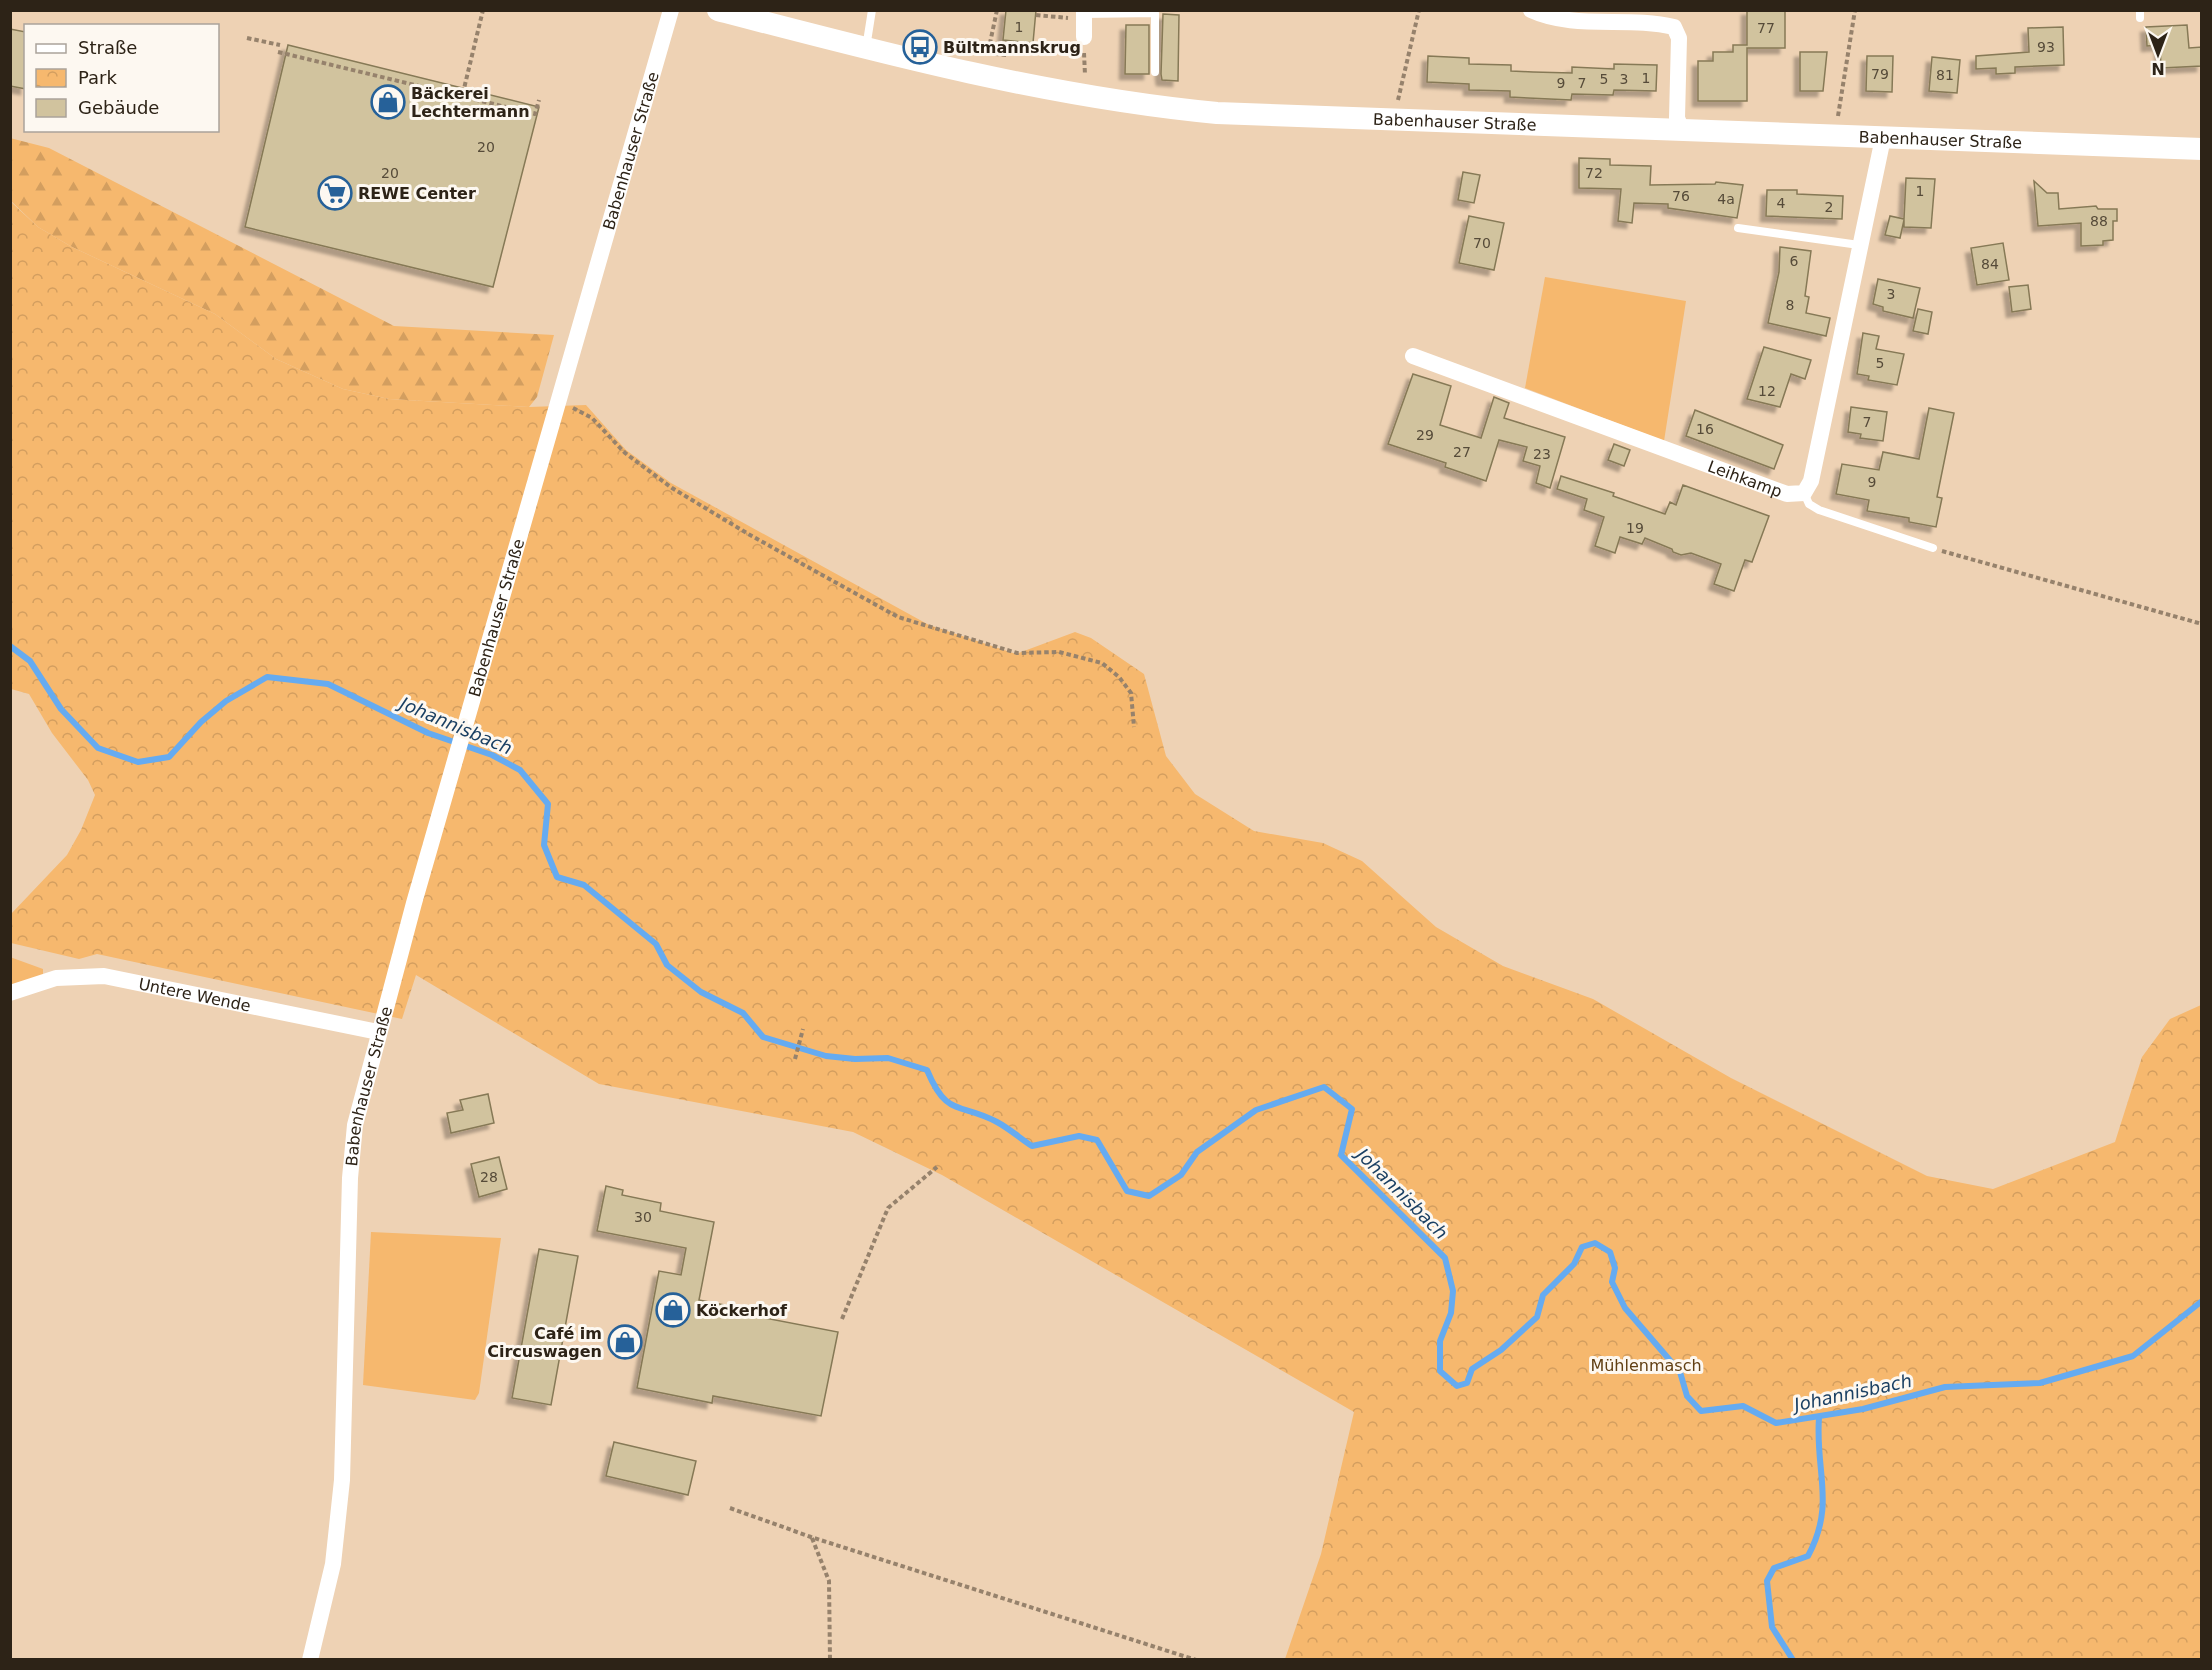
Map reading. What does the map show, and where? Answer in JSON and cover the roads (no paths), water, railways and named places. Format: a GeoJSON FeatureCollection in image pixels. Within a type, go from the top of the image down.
{"type":"FeatureCollection","features":[{"type":"Feature","properties":{"kind":"main road","name":"Babenhauser Straße"},"geometry":{"type":"LineString","coordinates":[[718,10],[963,72],[1171,109],[1393,121],[2202,149]]}},
{"type":"Feature","properties":{"kind":"street","name":"Babenhauser Straße"},"geometry":{"type":"LineString","coordinates":[[310,1659],[333,1564],[342,1480],[350,1178],[355,1125],[378,1032],[671,10]]}},
{"type":"Feature","properties":{"kind":"street"},"geometry":{"type":"LineString","coordinates":[[1531,10],[1547,18],[1644,22],[1674,27],[1679,39],[1677,118],[1682,130]]}},
{"type":"Feature","properties":{"kind":"street"},"geometry":{"type":"LineString","coordinates":[[1084,14],[1084,37]]}},
{"type":"Feature","properties":{"kind":"street","name":"Leihkamp"},"geometry":{"type":"LineString","coordinates":[[1413,356],[1787,494],[1804,493],[1811,481],[1883,138]]}},
{"type":"Feature","properties":{"kind":"street","name":"Untere Wende"},"geometry":{"type":"LineString","coordinates":[[10,993],[56,978],[104,976],[378,1032]]}},
{"type":"Feature","properties":{"kind":"lane"},"geometry":{"type":"LineString","coordinates":[[866,49],[872,10]]}},
{"type":"Feature","properties":{"kind":"lane"},"geometry":{"type":"LineString","coordinates":[[1084,14],[1155,13],[1155,72]]}},
{"type":"Feature","properties":{"kind":"lane"},"geometry":{"type":"LineString","coordinates":[[1738,228],[1859,245]]}},
{"type":"Feature","properties":{"kind":"lane"},"geometry":{"type":"LineString","coordinates":[[1804,493],[1809,504],[1819,510],[1933,548]]}},
{"type":"Feature","properties":{"kind":"waterway","name":"Johannisbach"},"geometry":{"type":"LineString","coordinates":[[10,646],[30,661],[61,709],[98,748],[138,762],[169,757],[201,722],[226,701],[267,677],[328,684],[428,733],[492,755],[520,770],[548,804],[544,845],[557,877],[584,885],[656,944],[667,965],[701,992],[743,1013],[763,1037],[826,1056],[855,1059],[888,1058],[927,1070],[941,1096],[948,1102],[997,1122],[1032,1146],[1079,1136],[1097,1140],[1127,1191],[1149,1196],[1181,1175],[1197,1152],[1256,1110],[1324,1087],[1352,1109],[1341,1155],[1445,1258],[1453,1291],[1451,1313],[1440,1341],[1440,1371],[1457,1386],[1467,1383],[1472,1369],[1501,1350],[1537,1317],[1543,1295],[1574,1264],[1582,1247],[1595,1243],[1610,1252],[1615,1268],[1612,1282],[1625,1308],[1680,1372],[1687,1396],[1701,1411],[1743,1406],[1776,1423],[1863,1409],[1945,1387],[2040,1383],[2133,1356],[2202,1301]]}},
{"type":"Feature","properties":{"kind":"waterway"},"geometry":{"type":"LineString","coordinates":[[1793,1660],[1772,1627],[1767,1581],[1774,1568],[1808,1556],[1816,1537],[1823,1504],[1819,1418]]}},
{"type":"Feature","properties":{"kind":"place","name":"Bültmannskrug"},"geometry":{"type":"Point","coordinates":[920,47]}},
{"type":"Feature","properties":{"kind":"place","name":"Bäckerei Lechtermann"},"geometry":{"type":"Point","coordinates":[388,102]}},
{"type":"Feature","properties":{"kind":"place","name":"REWE Center"},"geometry":{"type":"Point","coordinates":[335,193]}},
{"type":"Feature","properties":{"kind":"place","name":"Köckerhof"},"geometry":{"type":"Point","coordinates":[673,1310]}},
{"type":"Feature","properties":{"kind":"place","name":"Café im Circuswagen"},"geometry":{"type":"Point","coordinates":[625,1342]}},
{"type":"Feature","properties":{"kind":"park label","name":"Mühlenmasch"},"geometry":{"type":"Point","coordinates":[1646,1365]}}]}
